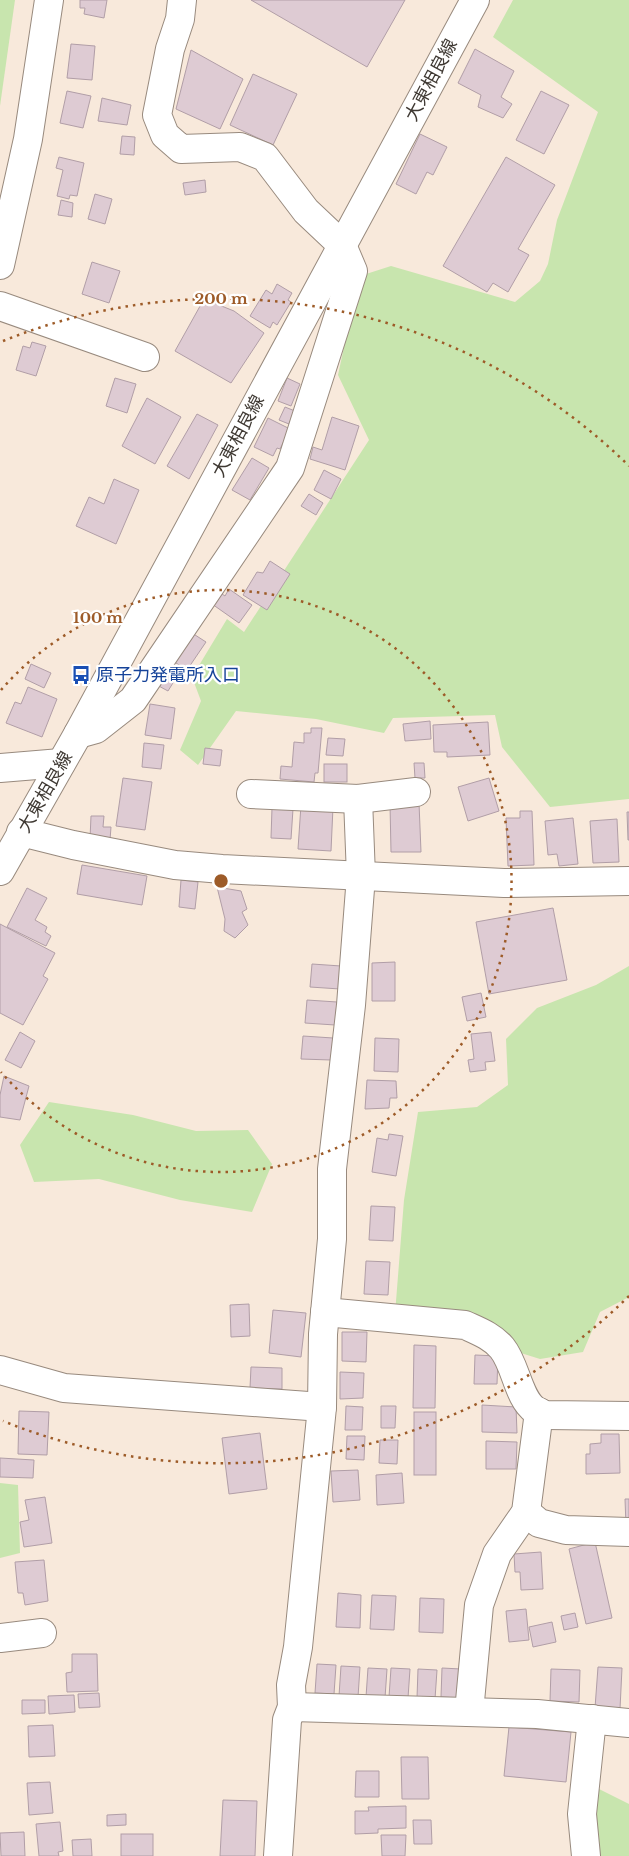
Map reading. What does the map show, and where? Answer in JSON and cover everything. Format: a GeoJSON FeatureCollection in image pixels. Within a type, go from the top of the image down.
{"type":"FeatureCollection","features":[{"type":"Feature","properties":{"kind":"street"},"geometry":{"type":"LineString","coordinates":[[0,265],[28,139],[49,0]]}},
{"type":"Feature","properties":{"kind":"street"},"geometry":{"type":"LineString","coordinates":[[78,734],[96,729],[133,700],[290,468],[353,271],[342,245],[306,211],[265,157],[240,147],[181,149],[165,135],[158,115],[170,49],[180,19],[182,0]]}},
{"type":"Feature","properties":{"kind":"street","name":"大東相良線"},"geometry":{"type":"LineString","coordinates":[[0,871],[78,734],[475,0]]}},
{"type":"Feature","properties":{"kind":"street"},"geometry":{"type":"LineString","coordinates":[[0,306],[145,357]]}},
{"type":"Feature","properties":{"kind":"street"},"geometry":{"type":"LineString","coordinates":[[0,768],[61,763]]}},
{"type":"Feature","properties":{"kind":"street"},"geometry":{"type":"LineString","coordinates":[[251,794],[358,799],[416,792]]}},
{"type":"Feature","properties":{"kind":"street"},"geometry":{"type":"LineString","coordinates":[[278,1856],[288,1720],[292,1707],[291,1685],[298,1647],[322,1407],[325,1312],[332,1240],[332,1169],[351,1005],[360,876],[358,799]]}},
{"type":"Feature","properties":{"kind":"street"},"geometry":{"type":"LineString","coordinates":[[21,832],[73,845],[175,865],[222,869],[504,883],[629,881]]}},
{"type":"Feature","properties":{"kind":"street"},"geometry":{"type":"LineString","coordinates":[[325,1312],[465,1326],[486,1334],[501,1346],[510,1359],[526,1399],[534,1410],[546,1415],[629,1416]]}},
{"type":"Feature","properties":{"kind":"street"},"geometry":{"type":"LineString","coordinates":[[0,1370],[64,1388],[322,1407]]}},
{"type":"Feature","properties":{"kind":"street"},"geometry":{"type":"LineString","coordinates":[[469,1712],[480,1605],[497,1554],[526,1512],[539,1412]]}},
{"type":"Feature","properties":{"kind":"street"},"geometry":{"type":"LineString","coordinates":[[526,1512],[539,1523],[566,1530],[629,1532]]}},
{"type":"Feature","properties":{"kind":"street"},"geometry":{"type":"LineString","coordinates":[[0,1638],[42,1633]]}},
{"type":"Feature","properties":{"kind":"street"},"geometry":{"type":"LineString","coordinates":[[292,1707],[537,1714],[629,1723]]}},
{"type":"Feature","properties":{"kind":"street"},"geometry":{"type":"LineString","coordinates":[[586,1856],[582,1814],[592,1719]]}},
{"type":"Feature","properties":{"kind":"green space"},"geometry":{"type":"Polygon","coordinates":[[[0,0],[15,0],[0,106],[0,0]]]}},
{"type":"Feature","properties":{"kind":"green space"},"geometry":{"type":"Polygon","coordinates":[[[513,0],[629,0],[629,799],[550,807],[502,747],[495,715],[393,718],[384,733],[316,719],[236,711],[198,765],[180,750],[201,701],[192,677],[227,619],[244,632],[369,440],[338,375],[349,324],[363,275],[391,266],[515,302],[540,281],[548,264],[557,220],[598,112],[493,37],[513,0]]]}},
{"type":"Feature","properties":{"kind":"green space"},"geometry":{"type":"Polygon","coordinates":[[[629,966],[629,1297],[600,1312],[583,1352],[540,1359],[395,1314],[404,1200],[418,1112],[477,1107],[508,1085],[506,1039],[537,1008],[596,985],[629,966]]]}},
{"type":"Feature","properties":{"kind":"green space"},"geometry":{"type":"Polygon","coordinates":[[[49,1102],[133,1115],[196,1131],[248,1130],[272,1164],[252,1212],[180,1200],[99,1179],[34,1182],[20,1145],[49,1102]]]}},
{"type":"Feature","properties":{"kind":"green space"},"geometry":{"type":"Polygon","coordinates":[[[0,1483],[18,1485],[20,1553],[0,1558],[0,1483]]]}},
{"type":"Feature","properties":{"kind":"green space"},"geometry":{"type":"Polygon","coordinates":[[[587,1783],[629,1804],[629,1856],[589,1856],[587,1783]]]}},
{"type":"Feature","properties":{"kind":"building"},"geometry":{"type":"Polygon","coordinates":[[[80,0],[107,0],[104,18],[84,14],[85,8],[80,8],[80,0]]]}},
{"type":"Feature","properties":{"kind":"building"},"geometry":{"type":"Polygon","coordinates":[[[251,0],[405,0],[367,67],[251,0]]]}},
{"type":"Feature","properties":{"kind":"building"},"geometry":{"type":"Polygon","coordinates":[[[71,44],[95,46],[92,80],[67,78],[71,44]]]}},
{"type":"Feature","properties":{"kind":"building"},"geometry":{"type":"Polygon","coordinates":[[[475,49],[514,71],[501,97],[512,104],[503,118],[478,107],[481,95],[458,83],[475,49]]]}},
{"type":"Feature","properties":{"kind":"building"},"geometry":{"type":"Polygon","coordinates":[[[191,50],[243,79],[220,129],[176,109],[191,50]]]}},
{"type":"Feature","properties":{"kind":"building"},"geometry":{"type":"Polygon","coordinates":[[[253,74],[297,94],[273,145],[230,125],[253,74]]]}},
{"type":"Feature","properties":{"kind":"building"},"geometry":{"type":"Polygon","coordinates":[[[67,91],[91,96],[83,128],[60,123],[67,91]]]}},
{"type":"Feature","properties":{"kind":"building"},"geometry":{"type":"Polygon","coordinates":[[[541,91],[569,105],[544,154],[516,140],[541,91]]]}},
{"type":"Feature","properties":{"kind":"building"},"geometry":{"type":"Polygon","coordinates":[[[102,98],[131,105],[127,125],[98,121],[102,98]]]}},
{"type":"Feature","properties":{"kind":"building"},"geometry":{"type":"Polygon","coordinates":[[[420,134],[447,147],[433,175],[427,172],[416,194],[396,184],[420,134]]]}},
{"type":"Feature","properties":{"kind":"building"},"geometry":{"type":"Polygon","coordinates":[[[122,136],[135,137],[134,155],[120,154],[122,136]]]}},
{"type":"Feature","properties":{"kind":"building"},"geometry":{"type":"Polygon","coordinates":[[[59,157],[84,163],[77,196],[70,195],[69,199],[57,196],[63,170],[56,168],[59,157]]]}},
{"type":"Feature","properties":{"kind":"building"},"geometry":{"type":"Polygon","coordinates":[[[506,157],[555,185],[518,249],[529,255],[508,292],[493,283],[487,292],[443,266],[506,157]]]}},
{"type":"Feature","properties":{"kind":"building"},"geometry":{"type":"Polygon","coordinates":[[[205,180],[206,192],[185,195],[183,183],[205,180]]]}},
{"type":"Feature","properties":{"kind":"building"},"geometry":{"type":"Polygon","coordinates":[[[95,194],[112,199],[105,224],[88,219],[95,194]]]}},
{"type":"Feature","properties":{"kind":"building"},"geometry":{"type":"Polygon","coordinates":[[[61,200],[73,203],[72,217],[58,215],[61,200]]]}},
{"type":"Feature","properties":{"kind":"building"},"geometry":{"type":"Polygon","coordinates":[[[92,262],[120,271],[109,303],[82,294],[92,262]]]}},
{"type":"Feature","properties":{"kind":"building"},"geometry":{"type":"Polygon","coordinates":[[[277,284],[292,293],[288,300],[291,302],[277,325],[273,322],[270,328],[250,316],[266,290],[272,294],[277,284]]]}},
{"type":"Feature","properties":{"kind":"building"},"geometry":{"type":"Polygon","coordinates":[[[204,299],[234,311],[264,333],[231,383],[175,351],[204,299]]]}},
{"type":"Feature","properties":{"kind":"building"},"geometry":{"type":"Polygon","coordinates":[[[32,342],[46,346],[36,376],[16,370],[23,346],[30,348],[32,342]]]}},
{"type":"Feature","properties":{"kind":"building"},"geometry":{"type":"Polygon","coordinates":[[[115,378],[136,384],[127,413],[106,406],[115,378]]]}},
{"type":"Feature","properties":{"kind":"building"},"geometry":{"type":"Polygon","coordinates":[[[287,378],[300,384],[291,406],[278,401],[287,378]]]}},
{"type":"Feature","properties":{"kind":"building"},"geometry":{"type":"Polygon","coordinates":[[[147,398],[181,417],[155,464],[122,446],[147,398]]]}},
{"type":"Feature","properties":{"kind":"building"},"geometry":{"type":"Polygon","coordinates":[[[285,407],[295,411],[289,424],[279,420],[285,407]]]}},
{"type":"Feature","properties":{"kind":"building"},"geometry":{"type":"Polygon","coordinates":[[[197,414],[218,425],[189,479],[167,466],[197,414]]]}},
{"type":"Feature","properties":{"kind":"building"},"geometry":{"type":"Polygon","coordinates":[[[332,417],[359,426],[345,470],[310,459],[313,447],[322,450],[332,417]]]}},
{"type":"Feature","properties":{"kind":"building"},"geometry":{"type":"Polygon","coordinates":[[[268,418],[290,429],[280,449],[277,448],[273,456],[254,447],[268,418]]]}},
{"type":"Feature","properties":{"kind":"building"},"geometry":{"type":"Polygon","coordinates":[[[252,458],[269,468],[250,500],[232,490],[252,458]]]}},
{"type":"Feature","properties":{"kind":"building"},"geometry":{"type":"Polygon","coordinates":[[[324,470],[341,479],[331,499],[314,490],[324,470]]]}},
{"type":"Feature","properties":{"kind":"building"},"geometry":{"type":"Polygon","coordinates":[[[114,479],[139,490],[116,544],[76,526],[89,497],[104,504],[114,479]]]}},
{"type":"Feature","properties":{"kind":"building"},"geometry":{"type":"Polygon","coordinates":[[[309,494],[323,503],[316,515],[301,506],[309,494]]]}},
{"type":"Feature","properties":{"kind":"building"},"geometry":{"type":"Polygon","coordinates":[[[270,561],[290,574],[267,610],[243,595],[257,572],[263,573],[270,561]]]}},
{"type":"Feature","properties":{"kind":"building"},"geometry":{"type":"Polygon","coordinates":[[[229,589],[252,605],[239,623],[212,604],[219,592],[225,596],[229,589]]]}},
{"type":"Feature","properties":{"kind":"building"},"geometry":{"type":"Polygon","coordinates":[[[192,633],[206,642],[187,670],[173,661],[192,633]]]}},
{"type":"Feature","properties":{"kind":"building"},"geometry":{"type":"Polygon","coordinates":[[[31,664],[51,673],[44,688],[25,679],[31,664]]]}},
{"type":"Feature","properties":{"kind":"building"},"geometry":{"type":"Polygon","coordinates":[[[163,671],[176,678],[168,691],[155,684],[163,671]]]}},
{"type":"Feature","properties":{"kind":"building"},"geometry":{"type":"Polygon","coordinates":[[[28,687],[57,699],[42,737],[6,723],[15,702],[21,704],[28,687]]]}},
{"type":"Feature","properties":{"kind":"building"},"geometry":{"type":"Polygon","coordinates":[[[150,704],[175,708],[171,739],[145,735],[150,704]]]}},
{"type":"Feature","properties":{"kind":"building"},"geometry":{"type":"Polygon","coordinates":[[[430,721],[431,739],[405,741],[403,724],[430,721]]]}},
{"type":"Feature","properties":{"kind":"building"},"geometry":{"type":"Polygon","coordinates":[[[488,722],[490,755],[447,757],[447,752],[434,752],[433,725],[488,722]]]}},
{"type":"Feature","properties":{"kind":"building"},"geometry":{"type":"Polygon","coordinates":[[[311,728],[322,728],[318,773],[315,773],[314,782],[280,779],[281,766],[292,767],[294,742],[304,743],[304,733],[311,733],[311,728]]]}},
{"type":"Feature","properties":{"kind":"building"},"geometry":{"type":"Polygon","coordinates":[[[328,738],[345,739],[343,756],[326,755],[328,738]]]}},
{"type":"Feature","properties":{"kind":"building"},"geometry":{"type":"Polygon","coordinates":[[[144,743],[164,745],[161,769],[142,767],[144,743]]]}},
{"type":"Feature","properties":{"kind":"building"},"geometry":{"type":"Polygon","coordinates":[[[205,748],[222,750],[220,766],[203,764],[205,748]]]}},
{"type":"Feature","properties":{"kind":"building"},"geometry":{"type":"Polygon","coordinates":[[[414,763],[424,763],[425,778],[415,778],[414,763]]]}},
{"type":"Feature","properties":{"kind":"building"},"geometry":{"type":"Polygon","coordinates":[[[324,764],[347,764],[347,782],[324,782],[324,764]]]}},
{"type":"Feature","properties":{"kind":"building"},"geometry":{"type":"Polygon","coordinates":[[[123,778],[152,782],[145,830],[116,826],[123,778]]]}},
{"type":"Feature","properties":{"kind":"building"},"geometry":{"type":"Polygon","coordinates":[[[489,778],[499,811],[468,821],[458,787],[489,778]]]}},
{"type":"Feature","properties":{"kind":"building"},"geometry":{"type":"Polygon","coordinates":[[[419,803],[421,852],[391,852],[390,804],[419,803]]]}},
{"type":"Feature","properties":{"kind":"building"},"geometry":{"type":"Polygon","coordinates":[[[301,805],[333,807],[331,851],[298,849],[301,805]]]}},
{"type":"Feature","properties":{"kind":"building"},"geometry":{"type":"Polygon","coordinates":[[[272,808],[293,809],[291,839],[271,838],[272,808]]]}},
{"type":"Feature","properties":{"kind":"building"},"geometry":{"type":"Polygon","coordinates":[[[520,811],[532,811],[534,865],[508,866],[506,818],[520,818],[520,811]]]}},
{"type":"Feature","properties":{"kind":"building"},"geometry":{"type":"Polygon","coordinates":[[[627,812],[629,812],[629,840],[628,840],[627,812]]]}},
{"type":"Feature","properties":{"kind":"building"},"geometry":{"type":"Polygon","coordinates":[[[91,816],[104,816],[103,827],[111,827],[110,840],[90,839],[91,816]]]}},
{"type":"Feature","properties":{"kind":"building"},"geometry":{"type":"Polygon","coordinates":[[[573,818],[578,864],[559,866],[557,854],[548,855],[545,821],[573,818]]]}},
{"type":"Feature","properties":{"kind":"building"},"geometry":{"type":"Polygon","coordinates":[[[617,819],[619,862],[593,863],[590,821],[617,819]]]}},
{"type":"Feature","properties":{"kind":"building"},"geometry":{"type":"Polygon","coordinates":[[[82,865],[147,876],[142,905],[77,894],[82,865]]]}},
{"type":"Feature","properties":{"kind":"building"},"geometry":{"type":"Polygon","coordinates":[[[181,880],[198,882],[195,909],[179,907],[181,880]]]}},
{"type":"Feature","properties":{"kind":"building"},"geometry":{"type":"Polygon","coordinates":[[[217,887],[241,891],[247,909],[242,912],[248,925],[235,938],[224,931],[225,919],[217,887]]]}},
{"type":"Feature","properties":{"kind":"building"},"geometry":{"type":"Polygon","coordinates":[[[27,888],[47,898],[35,920],[47,927],[45,932],[51,936],[46,946],[7,927],[27,888]]]}},
{"type":"Feature","properties":{"kind":"building"},"geometry":{"type":"Polygon","coordinates":[[[553,908],[567,980],[489,994],[476,922],[553,908]]]}},
{"type":"Feature","properties":{"kind":"building"},"geometry":{"type":"Polygon","coordinates":[[[0,924],[55,953],[43,976],[48,979],[23,1025],[0,1013],[0,924]]]}},
{"type":"Feature","properties":{"kind":"building"},"geometry":{"type":"Polygon","coordinates":[[[395,962],[395,1001],[372,1001],[372,963],[395,962]]]}},
{"type":"Feature","properties":{"kind":"building"},"geometry":{"type":"Polygon","coordinates":[[[312,964],[341,966],[340,989],[310,987],[312,964]]]}},
{"type":"Feature","properties":{"kind":"building"},"geometry":{"type":"Polygon","coordinates":[[[481,993],[486,1017],[467,1021],[462,997],[481,993]]]}},
{"type":"Feature","properties":{"kind":"building"},"geometry":{"type":"Polygon","coordinates":[[[307,1000],[337,1002],[335,1025],[305,1023],[307,1000]]]}},
{"type":"Feature","properties":{"kind":"building"},"geometry":{"type":"Polygon","coordinates":[[[20,1032],[35,1041],[21,1068],[5,1060],[20,1032]]]}},
{"type":"Feature","properties":{"kind":"building"},"geometry":{"type":"Polygon","coordinates":[[[491,1032],[495,1061],[485,1062],[486,1070],[470,1072],[468,1060],[474,1059],[471,1034],[491,1032]]]}},
{"type":"Feature","properties":{"kind":"building"},"geometry":{"type":"Polygon","coordinates":[[[303,1036],[333,1038],[331,1060],[301,1059],[303,1036]]]}},
{"type":"Feature","properties":{"kind":"building"},"geometry":{"type":"Polygon","coordinates":[[[375,1038],[399,1039],[398,1072],[374,1071],[375,1038]]]}},
{"type":"Feature","properties":{"kind":"building"},"geometry":{"type":"Polygon","coordinates":[[[4,1076],[29,1086],[20,1120],[0,1117],[0,1095],[4,1076]]]}},
{"type":"Feature","properties":{"kind":"building"},"geometry":{"type":"Polygon","coordinates":[[[367,1080],[396,1081],[397,1098],[390,1098],[389,1108],[365,1109],[367,1080]]]}},
{"type":"Feature","properties":{"kind":"building"},"geometry":{"type":"Polygon","coordinates":[[[389,1134],[403,1136],[396,1176],[372,1172],[377,1138],[388,1140],[389,1134]]]}},
{"type":"Feature","properties":{"kind":"building"},"geometry":{"type":"Polygon","coordinates":[[[371,1206],[395,1207],[393,1241],[369,1240],[371,1206]]]}},
{"type":"Feature","properties":{"kind":"building"},"geometry":{"type":"Polygon","coordinates":[[[366,1261],[390,1262],[388,1295],[364,1294],[366,1261]]]}},
{"type":"Feature","properties":{"kind":"building"},"geometry":{"type":"Polygon","coordinates":[[[249,1304],[250,1336],[231,1337],[230,1305],[249,1304]]]}},
{"type":"Feature","properties":{"kind":"building"},"geometry":{"type":"Polygon","coordinates":[[[273,1310],[306,1313],[301,1357],[269,1353],[273,1310]]]}},
{"type":"Feature","properties":{"kind":"building"},"geometry":{"type":"Polygon","coordinates":[[[342,1332],[367,1332],[366,1362],[342,1361],[342,1332]]]}},
{"type":"Feature","properties":{"kind":"building"},"geometry":{"type":"Polygon","coordinates":[[[414,1345],[436,1346],[435,1408],[413,1408],[414,1345]]]}},
{"type":"Feature","properties":{"kind":"building"},"geometry":{"type":"Polygon","coordinates":[[[475,1355],[498,1356],[497,1384],[474,1384],[475,1355]]]}},
{"type":"Feature","properties":{"kind":"building"},"geometry":{"type":"Polygon","coordinates":[[[251,1367],[282,1368],[282,1389],[250,1388],[251,1367]]]}},
{"type":"Feature","properties":{"kind":"building"},"geometry":{"type":"Polygon","coordinates":[[[340,1372],[364,1373],[363,1398],[340,1399],[340,1372]]]}},
{"type":"Feature","properties":{"kind":"building"},"geometry":{"type":"Polygon","coordinates":[[[482,1405],[516,1407],[517,1433],[482,1432],[482,1405]]]}},
{"type":"Feature","properties":{"kind":"building"},"geometry":{"type":"Polygon","coordinates":[[[346,1406],[363,1407],[362,1430],[345,1430],[346,1406]]]}},
{"type":"Feature","properties":{"kind":"building"},"geometry":{"type":"Polygon","coordinates":[[[381,1406],[396,1406],[395,1428],[381,1428],[381,1406]]]}},
{"type":"Feature","properties":{"kind":"building"},"geometry":{"type":"Polygon","coordinates":[[[19,1411],[49,1412],[47,1455],[18,1454],[19,1411]]]}},
{"type":"Feature","properties":{"kind":"building"},"geometry":{"type":"Polygon","coordinates":[[[414,1412],[436,1412],[436,1475],[414,1475],[414,1412]]]}},
{"type":"Feature","properties":{"kind":"building"},"geometry":{"type":"Polygon","coordinates":[[[260,1433],[267,1489],[229,1494],[222,1438],[260,1433]]]}},
{"type":"Feature","properties":{"kind":"building"},"geometry":{"type":"Polygon","coordinates":[[[601,1434],[619,1434],[620,1473],[586,1474],[586,1454],[590,1454],[590,1444],[601,1443],[601,1434]]]}},
{"type":"Feature","properties":{"kind":"building"},"geometry":{"type":"Polygon","coordinates":[[[347,1436],[365,1436],[364,1460],[346,1459],[347,1436]]]}},
{"type":"Feature","properties":{"kind":"building"},"geometry":{"type":"Polygon","coordinates":[[[380,1440],[398,1440],[397,1464],[379,1463],[380,1440]]]}},
{"type":"Feature","properties":{"kind":"building"},"geometry":{"type":"Polygon","coordinates":[[[486,1441],[517,1442],[516,1469],[486,1469],[486,1441]]]}},
{"type":"Feature","properties":{"kind":"building"},"geometry":{"type":"Polygon","coordinates":[[[0,1458],[34,1460],[33,1478],[0,1477],[0,1458]]]}},
{"type":"Feature","properties":{"kind":"building"},"geometry":{"type":"Polygon","coordinates":[[[358,1470],[360,1500],[333,1502],[331,1471],[358,1470]]]}},
{"type":"Feature","properties":{"kind":"building"},"geometry":{"type":"Polygon","coordinates":[[[402,1473],[404,1503],[377,1505],[376,1475],[402,1473]]]}},
{"type":"Feature","properties":{"kind":"building"},"geometry":{"type":"Polygon","coordinates":[[[45,1497],[52,1543],[24,1547],[20,1522],[29,1520],[25,1500],[45,1497]]]}},
{"type":"Feature","properties":{"kind":"building"},"geometry":{"type":"Polygon","coordinates":[[[625,1499],[629,1499],[629,1526],[626,1526],[625,1499]]]}},
{"type":"Feature","properties":{"kind":"building"},"geometry":{"type":"Polygon","coordinates":[[[595,1542],[612,1618],[586,1624],[569,1549],[595,1542]]]}},
{"type":"Feature","properties":{"kind":"building"},"geometry":{"type":"Polygon","coordinates":[[[541,1552],[543,1589],[521,1590],[520,1572],[515,1572],[514,1554],[541,1552]]]}},
{"type":"Feature","properties":{"kind":"building"},"geometry":{"type":"Polygon","coordinates":[[[44,1560],[48,1601],[25,1605],[23,1593],[18,1593],[15,1562],[44,1560]]]}},
{"type":"Feature","properties":{"kind":"building"},"geometry":{"type":"Polygon","coordinates":[[[338,1593],[361,1595],[360,1628],[336,1627],[338,1593]]]}},
{"type":"Feature","properties":{"kind":"building"},"geometry":{"type":"Polygon","coordinates":[[[372,1595],[396,1596],[394,1630],[370,1629],[372,1595]]]}},
{"type":"Feature","properties":{"kind":"building"},"geometry":{"type":"Polygon","coordinates":[[[420,1598],[444,1599],[443,1633],[419,1632],[420,1598]]]}},
{"type":"Feature","properties":{"kind":"building"},"geometry":{"type":"Polygon","coordinates":[[[526,1609],[529,1640],[509,1642],[506,1611],[526,1609]]]}},
{"type":"Feature","properties":{"kind":"building"},"geometry":{"type":"Polygon","coordinates":[[[575,1613],[578,1627],[564,1630],[561,1616],[575,1613]]]}},
{"type":"Feature","properties":{"kind":"building"},"geometry":{"type":"Polygon","coordinates":[[[552,1622],[556,1642],[533,1647],[529,1627],[552,1622]]]}},
{"type":"Feature","properties":{"kind":"building"},"geometry":{"type":"Polygon","coordinates":[[[72,1654],[97,1654],[98,1691],[67,1692],[66,1673],[72,1672],[72,1654]]]}},
{"type":"Feature","properties":{"kind":"building"},"geometry":{"type":"Polygon","coordinates":[[[317,1664],[336,1665],[334,1694],[315,1693],[317,1664]]]}},
{"type":"Feature","properties":{"kind":"building"},"geometry":{"type":"Polygon","coordinates":[[[341,1666],[360,1667],[358,1697],[339,1696],[341,1666]]]}},
{"type":"Feature","properties":{"kind":"building"},"geometry":{"type":"Polygon","coordinates":[[[598,1667],[622,1668],[620,1709],[595,1708],[598,1667]]]}},
{"type":"Feature","properties":{"kind":"building"},"geometry":{"type":"Polygon","coordinates":[[[368,1668],[387,1669],[385,1698],[366,1697],[368,1668]]]}},
{"type":"Feature","properties":{"kind":"building"},"geometry":{"type":"Polygon","coordinates":[[[391,1668],[410,1669],[408,1698],[389,1697],[391,1668]]]}},
{"type":"Feature","properties":{"kind":"building"},"geometry":{"type":"Polygon","coordinates":[[[442,1668],[461,1669],[459,1698],[441,1697],[442,1668]]]}},
{"type":"Feature","properties":{"kind":"building"},"geometry":{"type":"Polygon","coordinates":[[[418,1669],[437,1670],[435,1699],[417,1698],[418,1669]]]}},
{"type":"Feature","properties":{"kind":"building"},"geometry":{"type":"Polygon","coordinates":[[[551,1669],[580,1670],[579,1702],[550,1701],[551,1669]]]}},
{"type":"Feature","properties":{"kind":"building"},"geometry":{"type":"Polygon","coordinates":[[[99,1693],[100,1707],[79,1708],[78,1694],[99,1693]]]}},
{"type":"Feature","properties":{"kind":"building"},"geometry":{"type":"Polygon","coordinates":[[[74,1695],[75,1712],[49,1714],[48,1696],[74,1695]]]}},
{"type":"Feature","properties":{"kind":"building"},"geometry":{"type":"Polygon","coordinates":[[[22,1700],[45,1700],[45,1713],[22,1714],[22,1700]]]}},
{"type":"Feature","properties":{"kind":"building"},"geometry":{"type":"Polygon","coordinates":[[[53,1725],[55,1756],[29,1757],[28,1726],[53,1725]]]}},
{"type":"Feature","properties":{"kind":"building"},"geometry":{"type":"Polygon","coordinates":[[[509,1727],[571,1732],[566,1782],[504,1776],[509,1727]]]}},
{"type":"Feature","properties":{"kind":"building"},"geometry":{"type":"Polygon","coordinates":[[[401,1757],[428,1757],[429,1799],[402,1799],[401,1757]]]}},
{"type":"Feature","properties":{"kind":"building"},"geometry":{"type":"Polygon","coordinates":[[[356,1771],[379,1771],[379,1797],[355,1797],[356,1771]]]}},
{"type":"Feature","properties":{"kind":"building"},"geometry":{"type":"Polygon","coordinates":[[[50,1782],[53,1813],[29,1815],[27,1783],[50,1782]]]}},
{"type":"Feature","properties":{"kind":"building"},"geometry":{"type":"Polygon","coordinates":[[[223,1800],[257,1801],[255,1856],[220,1856],[223,1800]]]}},
{"type":"Feature","properties":{"kind":"building"},"geometry":{"type":"Polygon","coordinates":[[[406,1806],[406,1828],[378,1829],[378,1833],[355,1834],[355,1811],[369,1811],[368,1807],[406,1806]]]}},
{"type":"Feature","properties":{"kind":"building"},"geometry":{"type":"Polygon","coordinates":[[[126,1814],[126,1825],[107,1826],[107,1815],[126,1814]]]}},
{"type":"Feature","properties":{"kind":"building"},"geometry":{"type":"Polygon","coordinates":[[[413,1820],[431,1820],[432,1844],[414,1844],[413,1820]]]}},
{"type":"Feature","properties":{"kind":"building"},"geometry":{"type":"Polygon","coordinates":[[[60,1822],[63,1851],[58,1852],[59,1856],[39,1856],[36,1824],[60,1822]]]}},
{"type":"Feature","properties":{"kind":"building"},"geometry":{"type":"Polygon","coordinates":[[[24,1832],[25,1856],[1,1856],[0,1833],[24,1832]]]}},
{"type":"Feature","properties":{"kind":"building"},"geometry":{"type":"Polygon","coordinates":[[[121,1834],[153,1834],[153,1856],[121,1856],[121,1834]]]}},
{"type":"Feature","properties":{"kind":"building"},"geometry":{"type":"Polygon","coordinates":[[[381,1835],[406,1835],[405,1856],[382,1856],[381,1835]]]}},
{"type":"Feature","properties":{"kind":"building"},"geometry":{"type":"Polygon","coordinates":[[[91,1839],[92,1856],[73,1856],[72,1840],[91,1839]]]}},
{"type":"Feature","properties":{"kind":"place","name":"原子力発電所入口"},"geometry":{"type":"Point","coordinates":[81,675]}}]}
